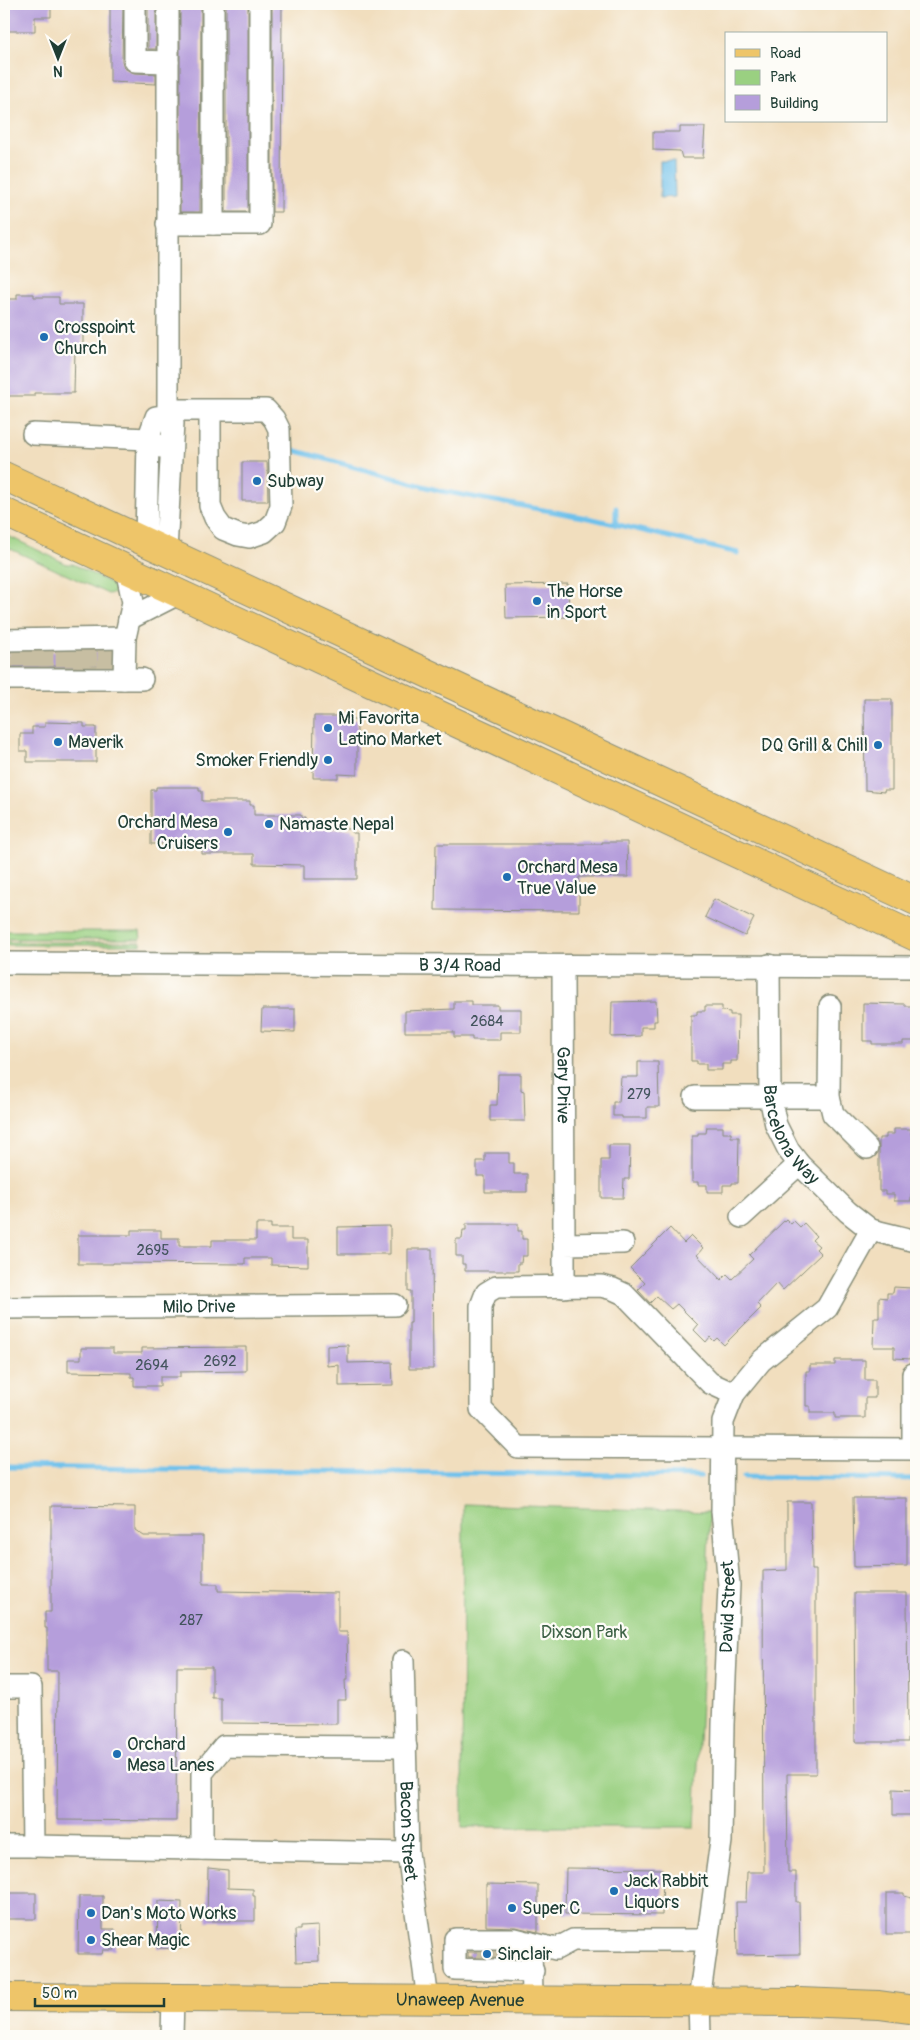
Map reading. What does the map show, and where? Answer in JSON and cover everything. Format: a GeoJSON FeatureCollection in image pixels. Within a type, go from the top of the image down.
{"type":"FeatureCollection","features":[{"type":"Feature","properties":{"kind":"main road"},"geometry":{"type":"LineString","coordinates":[[4,476],[916,901]]}},
{"type":"Feature","properties":{"kind":"main road"},"geometry":{"type":"LineString","coordinates":[[4,512],[916,938]]}},
{"type":"Feature","properties":{"kind":"main road","name":"Unaweep Avenue"},"geometry":{"type":"LineString","coordinates":[[4,1997],[700,2001],[869,2004],[916,2010]]}},
{"type":"Feature","properties":{"kind":"street"},"geometry":{"type":"LineString","coordinates":[[135,4],[135,61],[168,62]]}},
{"type":"Feature","properties":{"kind":"street"},"geometry":{"type":"LineString","coordinates":[[156,547],[172,453],[174,423],[168,413],[168,4]]}},
{"type":"Feature","properties":{"kind":"street"},"geometry":{"type":"LineString","coordinates":[[213,4],[213,224]]}},
{"type":"Feature","properties":{"kind":"street"},"geometry":{"type":"LineString","coordinates":[[167,224],[260,224],[260,4]]}},
{"type":"Feature","properties":{"kind":"street"},"geometry":{"type":"LineString","coordinates":[[156,547],[148,439],[156,417],[168,413],[210,410],[266,410],[274,419],[279,430],[280,506],[275,522],[264,532],[249,537],[224,529],[215,518],[210,506],[210,410]]}},
{"type":"Feature","properties":{"kind":"street"},"geometry":{"type":"LineString","coordinates":[[33,434],[148,439],[172,453]]}},
{"type":"Feature","properties":{"kind":"street"},"geometry":{"type":"LineString","coordinates":[[119,656],[133,602],[126,569]]}},
{"type":"Feature","properties":{"kind":"street"},"geometry":{"type":"LineString","coordinates":[[27,658],[119,656],[178,594]]}},
{"type":"Feature","properties":{"kind":"street"},"geometry":{"type":"LineString","coordinates":[[27,658],[119,656]]}},
{"type":"Feature","properties":{"kind":"street","name":"B 3/4 Road"},"geometry":{"type":"LineString","coordinates":[[4,963],[916,966]]}},
{"type":"Feature","properties":{"kind":"street","name":"Barcelona Way"},"geometry":{"type":"LineString","coordinates":[[770,965],[770,1097],[776,1125],[789,1151],[799,1164],[848,1212],[871,1230],[916,1241]]}},
{"type":"Feature","properties":{"kind":"street","name":"Gary Drive"},"geometry":{"type":"LineString","coordinates":[[563,966],[564,1286]]}},
{"type":"Feature","properties":{"kind":"street"},"geometry":{"type":"LineString","coordinates":[[830,1006],[829,1097],[833,1114],[866,1148]]}},
{"type":"Feature","properties":{"kind":"street"},"geometry":{"type":"LineString","coordinates":[[696,1097],[829,1097]]}},
{"type":"Feature","properties":{"kind":"street"},"geometry":{"type":"LineString","coordinates":[[741,1217],[799,1164]]}},
{"type":"Feature","properties":{"kind":"street","name":"David Street"},"geometry":{"type":"LineString","coordinates":[[700,2036],[700,2001],[721,1841],[723,1724],[730,1585],[722,1511],[723,1422],[734,1394],[761,1361],[827,1308],[871,1230]]}},
{"type":"Feature","properties":{"kind":"street"},"geometry":{"type":"LineString","coordinates":[[564,1244],[623,1243]]}},
{"type":"Feature","properties":{"kind":"street"},"geometry":{"type":"LineString","coordinates":[[734,1394],[710,1382],[624,1294],[613,1288],[601,1286],[496,1286],[486,1292],[481,1306],[481,1409],[518,1448],[915,1450],[913,1374]]}},
{"type":"Feature","properties":{"kind":"street","name":"Milo Drive"},"geometry":{"type":"LineString","coordinates":[[4,1308],[395,1305]]}},
{"type":"Feature","properties":{"kind":"street","name":"Bacon Street"},"geometry":{"type":"LineString","coordinates":[[403,1661],[408,1853],[428,2000]]}},
{"type":"Feature","properties":{"kind":"street"},"geometry":{"type":"LineString","coordinates":[[4,1687],[31,1687],[33,1846]]}},
{"type":"Feature","properties":{"kind":"street"},"geometry":{"type":"LineString","coordinates":[[202,1849],[202,1773],[224,1746],[406,1747]]}},
{"type":"Feature","properties":{"kind":"street"},"geometry":{"type":"LineString","coordinates":[[4,1846],[408,1853]]}},
{"type":"Feature","properties":{"kind":"street"},"geometry":{"type":"LineString","coordinates":[[420,1939],[455,1939],[487,1955],[533,1971]]}},
{"type":"Feature","properties":{"kind":"street"},"geometry":{"type":"LineString","coordinates":[[455,1939],[455,1969],[487,1955],[515,1939],[556,1948],[573,1940],[708,1940]]}},
{"type":"Feature","properties":{"kind":"street"},"geometry":{"type":"LineString","coordinates":[[531,1942],[532,2000]]}},
{"type":"Feature","properties":{"kind":"street"},"geometry":{"type":"LineString","coordinates":[[172,2036],[173,1998]]}},
{"type":"Feature","properties":{"kind":"green space"},"geometry":{"type":"Polygon","coordinates":[[[4,534],[67,564],[73,564],[122,589],[123,594],[108,594],[4,546],[4,534]]]}},
{"type":"Feature","properties":{"kind":"green space"},"geometry":{"type":"Polygon","coordinates":[[[4,931],[140,931],[141,939],[4,939],[4,931]]]}},
{"type":"Feature","properties":{"kind":"green space"},"geometry":{"type":"Polygon","coordinates":[[[4,942],[141,942],[141,945],[4,945],[4,942]]]}},
{"type":"Feature","properties":{"kind":"green space","name":"Dixson Park"},"geometry":{"type":"Polygon","coordinates":[[[463,1504],[710,1512],[695,1827],[462,1827],[463,1504]]]}},
{"type":"Feature","properties":{"kind":"water"},"geometry":{"type":"Polygon","coordinates":[[[660,161],[674,161],[675,197],[660,198],[660,161]]]}},
{"type":"Feature","properties":{"kind":"building"},"geometry":{"type":"Polygon","coordinates":[[[4,4],[51,4],[51,17],[35,17],[35,31],[4,31],[4,4]]]}},
{"type":"Feature","properties":{"kind":"building"},"geometry":{"type":"Polygon","coordinates":[[[110,4],[123,4],[122,61],[124,68],[134,73],[156,74],[156,84],[110,82],[110,4]]]}},
{"type":"Feature","properties":{"kind":"building"},"geometry":{"type":"Polygon","coordinates":[[[148,4],[156,4],[156,49],[148,49],[148,4]]]}},
{"type":"Feature","properties":{"kind":"building"},"geometry":{"type":"Polygon","coordinates":[[[180,4],[201,4],[200,212],[180,212],[180,4]]]}},
{"type":"Feature","properties":{"kind":"building"},"geometry":{"type":"Polygon","coordinates":[[[226,4],[248,4],[248,212],[226,212],[226,4]]]}},
{"type":"Feature","properties":{"kind":"building"},"geometry":{"type":"Polygon","coordinates":[[[272,4],[282,4],[281,212],[272,212],[272,4]]]}},
{"type":"Feature","properties":{"kind":"building"},"geometry":{"type":"Polygon","coordinates":[[[680,127],[705,127],[703,158],[682,158],[680,151],[653,150],[653,132],[680,132],[680,127]]]}},
{"type":"Feature","properties":{"kind":"building","name":"Crosspoint Church"},"geometry":{"type":"Polygon","coordinates":[[[17,294],[34,294],[34,297],[59,297],[59,304],[83,304],[83,349],[75,349],[74,393],[34,393],[34,396],[5,396],[6,299],[17,299],[17,294]]]}},
{"type":"Feature","properties":{"kind":"building","name":"Subway"},"geometry":{"type":"Polygon","coordinates":[[[242,462],[267,462],[268,501],[242,501],[242,462]]]}},
{"type":"Feature","properties":{"kind":"building","name":"The Horse in Sport"},"geometry":{"type":"Polygon","coordinates":[[[568,584],[569,617],[506,618],[505,585],[568,584]]]}},
{"type":"Feature","properties":{"kind":"building"},"geometry":{"type":"Polygon","coordinates":[[[112,651],[112,666],[10,666],[10,652],[112,651]]]}},
{"type":"Feature","properties":{"kind":"building","name":"DQ Grill & Chill"},"geometry":{"type":"Polygon","coordinates":[[[864,699],[892,699],[892,790],[884,790],[884,792],[865,790],[864,699]]]}},
{"type":"Feature","properties":{"kind":"building"},"geometry":{"type":"Polygon","coordinates":[[[314,716],[338,716],[338,720],[357,720],[357,775],[338,774],[338,778],[313,778],[314,716]]]}},
{"type":"Feature","properties":{"kind":"building","name":"Maverik"},"geometry":{"type":"Polygon","coordinates":[[[45,722],[84,723],[84,727],[96,727],[96,762],[27,762],[27,751],[20,751],[20,734],[32,734],[32,727],[45,727],[45,722]]]}},
{"type":"Feature","properties":{"kind":"building"},"geometry":{"type":"Polygon","coordinates":[[[156,787],[199,787],[199,791],[202,791],[202,801],[250,801],[250,805],[254,805],[254,815],[301,815],[301,818],[305,818],[305,829],[352,829],[352,833],[357,833],[357,879],[304,879],[304,865],[254,864],[254,854],[202,854],[202,844],[151,844],[151,790],[156,790],[156,787]]]}},
{"type":"Feature","properties":{"kind":"building","name":"Orchard Mesa True Value"},"geometry":{"type":"Polygon","coordinates":[[[602,842],[627,842],[628,877],[579,877],[579,911],[435,910],[436,844],[602,844],[602,842]]]}},
{"type":"Feature","properties":{"kind":"building"},"geometry":{"type":"Polygon","coordinates":[[[714,899],[754,918],[745,936],[705,917],[714,899]]]}},
{"type":"Feature","properties":{"kind":"building"},"geometry":{"type":"Polygon","coordinates":[[[454,1001],[472,1001],[472,1005],[498,1005],[498,1009],[521,1009],[521,1032],[500,1032],[500,1040],[472,1040],[472,1037],[454,1037],[454,1032],[405,1032],[405,1011],[454,1009],[454,1001]]]}},
{"type":"Feature","properties":{"kind":"building"},"geometry":{"type":"Polygon","coordinates":[[[656,1001],[657,1021],[654,1021],[654,1027],[641,1027],[641,1036],[611,1037],[612,1002],[656,1001]]]}},
{"type":"Feature","properties":{"kind":"building"},"geometry":{"type":"Polygon","coordinates":[[[863,1003],[916,1006],[916,1041],[903,1041],[903,1044],[872,1044],[872,1041],[863,1041],[863,1003]]]}},
{"type":"Feature","properties":{"kind":"building"},"geometry":{"type":"Polygon","coordinates":[[[705,1006],[722,1006],[722,1011],[730,1012],[730,1015],[738,1015],[737,1061],[731,1061],[731,1064],[722,1064],[722,1070],[706,1070],[706,1064],[697,1064],[697,1061],[691,1061],[691,1015],[697,1015],[697,1011],[705,1011],[705,1006]]]}},
{"type":"Feature","properties":{"kind":"building"},"geometry":{"type":"Polygon","coordinates":[[[262,1009],[295,1009],[295,1032],[261,1031],[262,1009]]]}},
{"type":"Feature","properties":{"kind":"building"},"geometry":{"type":"Polygon","coordinates":[[[638,1062],[658,1062],[659,1107],[647,1107],[647,1118],[613,1116],[613,1102],[619,1102],[621,1077],[638,1077],[638,1062]]]}},
{"type":"Feature","properties":{"kind":"building"},"geometry":{"type":"Polygon","coordinates":[[[498,1074],[521,1074],[521,1090],[524,1091],[525,1121],[490,1121],[490,1105],[497,1105],[498,1074]]]}},
{"type":"Feature","properties":{"kind":"building"},"geometry":{"type":"Polygon","coordinates":[[[707,1127],[723,1127],[723,1133],[731,1133],[731,1137],[739,1137],[738,1183],[723,1185],[723,1192],[707,1192],[707,1185],[698,1185],[698,1182],[692,1182],[692,1136],[698,1136],[698,1133],[706,1133],[707,1127]]]}},
{"type":"Feature","properties":{"kind":"building"},"geometry":{"type":"Polygon","coordinates":[[[894,1129],[911,1129],[911,1135],[916,1135],[916,1194],[911,1194],[911,1201],[894,1201],[894,1194],[885,1194],[885,1191],[879,1191],[879,1138],[886,1138],[886,1134],[894,1134],[894,1129]]]}},
{"type":"Feature","properties":{"kind":"building"},"geometry":{"type":"Polygon","coordinates":[[[609,1145],[630,1145],[629,1179],[624,1179],[623,1198],[601,1198],[601,1160],[609,1160],[609,1145]]]}},
{"type":"Feature","properties":{"kind":"building"},"geometry":{"type":"Polygon","coordinates":[[[485,1153],[509,1153],[509,1163],[514,1163],[514,1174],[527,1174],[527,1192],[485,1192],[485,1176],[477,1176],[477,1161],[485,1161],[485,1153]]]}},
{"type":"Feature","properties":{"kind":"building"},"geometry":{"type":"Polygon","coordinates":[[[786,1219],[791,1224],[794,1221],[800,1227],[804,1223],[816,1236],[812,1240],[819,1246],[816,1249],[821,1254],[783,1290],[777,1283],[757,1304],[761,1308],[724,1345],[717,1338],[714,1341],[710,1337],[706,1342],[694,1330],[698,1325],[677,1304],[671,1309],[657,1296],[650,1303],[638,1290],[645,1283],[630,1268],[670,1228],[684,1243],[691,1236],[703,1248],[697,1255],[721,1280],[727,1274],[732,1279],[753,1259],[749,1255],[786,1219]]]}},
{"type":"Feature","properties":{"kind":"building"},"geometry":{"type":"Polygon","coordinates":[[[256,1224],[271,1224],[271,1228],[291,1228],[291,1240],[308,1240],[308,1266],[271,1265],[271,1258],[245,1258],[245,1264],[78,1264],[78,1235],[131,1235],[131,1230],[161,1230],[161,1238],[179,1238],[179,1246],[212,1246],[212,1240],[256,1240],[256,1224]]]}},
{"type":"Feature","properties":{"kind":"building"},"geometry":{"type":"Polygon","coordinates":[[[466,1224],[518,1224],[518,1231],[522,1231],[522,1239],[527,1239],[527,1256],[522,1256],[521,1263],[518,1263],[518,1271],[465,1271],[465,1264],[462,1264],[462,1256],[456,1256],[456,1239],[462,1239],[463,1230],[466,1230],[466,1224]]]}},
{"type":"Feature","properties":{"kind":"building"},"geometry":{"type":"Polygon","coordinates":[[[390,1226],[390,1254],[338,1254],[338,1227],[390,1226]]]}},
{"type":"Feature","properties":{"kind":"building"},"geometry":{"type":"Polygon","coordinates":[[[408,1249],[432,1249],[433,1369],[409,1369],[411,1291],[408,1291],[408,1249]]]}},
{"type":"Feature","properties":{"kind":"building"},"geometry":{"type":"Polygon","coordinates":[[[894,1287],[911,1288],[911,1294],[916,1294],[916,1347],[911,1347],[911,1359],[894,1358],[894,1347],[873,1347],[874,1318],[879,1318],[879,1297],[887,1298],[887,1293],[893,1293],[894,1287]]]}},
{"type":"Feature","properties":{"kind":"building"},"geometry":{"type":"Polygon","coordinates":[[[348,1345],[348,1363],[392,1362],[393,1385],[339,1386],[339,1365],[327,1366],[327,1346],[348,1345]]]}},
{"type":"Feature","properties":{"kind":"building"},"geometry":{"type":"Polygon","coordinates":[[[246,1347],[246,1371],[180,1372],[180,1377],[160,1377],[160,1386],[134,1386],[134,1377],[131,1377],[131,1373],[68,1372],[68,1359],[81,1359],[81,1348],[113,1348],[113,1353],[142,1353],[142,1348],[246,1347]]]}},
{"type":"Feature","properties":{"kind":"building"},"geometry":{"type":"Polygon","coordinates":[[[835,1360],[865,1360],[865,1380],[875,1380],[875,1398],[865,1398],[865,1418],[835,1418],[835,1413],[810,1413],[810,1406],[806,1406],[806,1371],[810,1371],[810,1365],[835,1365],[835,1360]]]}},
{"type":"Feature","properties":{"kind":"building"},"geometry":{"type":"Polygon","coordinates":[[[853,1498],[907,1498],[907,1566],[854,1567],[853,1498]]]}},
{"type":"Feature","properties":{"kind":"building"},"geometry":{"type":"Polygon","coordinates":[[[787,1502],[811,1502],[812,1570],[816,1570],[816,1774],[787,1774],[788,1872],[796,1872],[796,1902],[799,1902],[800,1954],[737,1955],[736,1902],[746,1902],[747,1872],[764,1872],[763,1571],[787,1570],[787,1502]]]}},
{"type":"Feature","properties":{"kind":"building"},"geometry":{"type":"Polygon","coordinates":[[[51,1506],[135,1507],[135,1530],[144,1536],[203,1536],[203,1584],[218,1584],[218,1591],[338,1593],[338,1632],[347,1632],[348,1680],[345,1680],[346,1700],[337,1700],[337,1724],[221,1723],[221,1698],[212,1698],[212,1667],[177,1667],[176,1821],[57,1820],[58,1671],[47,1671],[47,1628],[45,1628],[45,1612],[51,1612],[51,1506]]]}},
{"type":"Feature","properties":{"kind":"building"},"geometry":{"type":"Polygon","coordinates":[[[854,1593],[907,1593],[908,1742],[855,1742],[854,1593]]]}},
{"type":"Feature","properties":{"kind":"building"},"geometry":{"type":"Polygon","coordinates":[[[893,1789],[914,1790],[914,1815],[893,1815],[893,1789]]]}},
{"type":"Feature","properties":{"kind":"building"},"geometry":{"type":"Polygon","coordinates":[[[208,1868],[228,1870],[228,1888],[253,1889],[253,1896],[255,1896],[255,1921],[207,1921],[208,1868]]]}},
{"type":"Feature","properties":{"kind":"building","name":"Jack Rabbit Liquors"},"geometry":{"type":"Polygon","coordinates":[[[566,1868],[663,1869],[662,1915],[565,1914],[566,1868]]]}},
{"type":"Feature","properties":{"kind":"building","name":"Super C"},"geometry":{"type":"Polygon","coordinates":[[[486,1884],[538,1885],[538,1932],[515,1927],[486,1926],[486,1884]]]}},
{"type":"Feature","properties":{"kind":"building"},"geometry":{"type":"Polygon","coordinates":[[[4,1893],[36,1893],[36,1919],[4,1919],[4,1893]]]}},
{"type":"Feature","properties":{"kind":"building"},"geometry":{"type":"Polygon","coordinates":[[[886,1893],[904,1893],[904,1896],[912,1898],[912,1934],[886,1934],[886,1893]]]}},
{"type":"Feature","properties":{"kind":"building","name":"Dan's Moto Works"},"geometry":{"type":"Polygon","coordinates":[[[79,1896],[103,1896],[103,1929],[115,1929],[115,1950],[103,1950],[102,1954],[78,1954],[79,1896]]]}},
{"type":"Feature","properties":{"kind":"building"},"geometry":{"type":"Polygon","coordinates":[[[158,1901],[182,1902],[181,1949],[157,1948],[158,1901]]]}},
{"type":"Feature","properties":{"kind":"building"},"geometry":{"type":"Polygon","coordinates":[[[318,1926],[319,1961],[296,1962],[295,1930],[300,1930],[300,1927],[318,1926]]]}},
{"type":"Feature","properties":{"kind":"building"},"geometry":{"type":"Polygon","coordinates":[[[468,1952],[508,1952],[508,1958],[468,1957],[468,1952]]]}},
{"type":"Feature","properties":{"kind":"waterway"},"geometry":{"type":"LineString","coordinates":[[286,448],[441,491],[593,519],[738,553]]}},
{"type":"Feature","properties":{"kind":"waterway"},"geometry":{"type":"LineString","coordinates":[[616,508],[616,525]]}},
{"type":"Feature","properties":{"kind":"waterway"},"geometry":{"type":"LineString","coordinates":[[4,1467],[701,1476]]}},
{"type":"Feature","properties":{"kind":"waterway"},"geometry":{"type":"LineString","coordinates":[[744,1477],[916,1479]]}},
{"type":"Feature","properties":{"kind":"tunnel"},"geometry":{"type":"LineString","coordinates":[[22,645],[22,666]]}},
{"type":"Feature","properties":{"kind":"tunnel"},"geometry":{"type":"LineString","coordinates":[[43,646],[43,666]]}},
{"type":"Feature","properties":{"kind":"tunnel"},"geometry":{"type":"LineString","coordinates":[[66,646],[66,666]]}},
{"type":"Feature","properties":{"kind":"tunnel"},"geometry":{"type":"LineString","coordinates":[[86,646],[87,666]]}},
{"type":"Feature","properties":{"kind":"tunnel"},"geometry":{"type":"LineString","coordinates":[[108,646],[108,667]]}},
{"type":"Feature","properties":{"kind":"tunnel"},"geometry":{"type":"LineString","coordinates":[[487,1962],[488,1947]]}},
{"type":"Feature","properties":{"kind":"place","name":"Crosspoint Church"},"geometry":{"type":"Point","coordinates":[44,337]}},
{"type":"Feature","properties":{"kind":"place","name":"Subway"},"geometry":{"type":"Point","coordinates":[257,481]}},
{"type":"Feature","properties":{"kind":"place","name":"The Horse in Sport"},"geometry":{"type":"Point","coordinates":[537,601]}},
{"type":"Feature","properties":{"kind":"place","name":"Mi Favorita Latino Market"},"geometry":{"type":"Point","coordinates":[328,728]}},
{"type":"Feature","properties":{"kind":"place","name":"Maverik"},"geometry":{"type":"Point","coordinates":[58,742]}},
{"type":"Feature","properties":{"kind":"place","name":"DQ Grill & Chill"},"geometry":{"type":"Point","coordinates":[878,745]}},
{"type":"Feature","properties":{"kind":"place","name":"Smoker Friendly"},"geometry":{"type":"Point","coordinates":[328,760]}},
{"type":"Feature","properties":{"kind":"place","name":"Namaste Nepal"},"geometry":{"type":"Point","coordinates":[269,824]}},
{"type":"Feature","properties":{"kind":"place","name":"Orchard Mesa Cruisers"},"geometry":{"type":"Point","coordinates":[228,832]}},
{"type":"Feature","properties":{"kind":"place","name":"Orchard Mesa True Value"},"geometry":{"type":"Point","coordinates":[507,877]}},
{"type":"Feature","properties":{"kind":"place","name":"Orchard Mesa Lanes"},"geometry":{"type":"Point","coordinates":[117,1754]}},
{"type":"Feature","properties":{"kind":"place","name":"Jack Rabbit Liquors"},"geometry":{"type":"Point","coordinates":[614,1891]}},
{"type":"Feature","properties":{"kind":"place","name":"Super C"},"geometry":{"type":"Point","coordinates":[512,1908]}},
{"type":"Feature","properties":{"kind":"place","name":"Dan's Moto Works"},"geometry":{"type":"Point","coordinates":[91,1913]}},
{"type":"Feature","properties":{"kind":"place","name":"Shear Magic"},"geometry":{"type":"Point","coordinates":[91,1940]}},
{"type":"Feature","properties":{"kind":"place","name":"Sinclair"},"geometry":{"type":"Point","coordinates":[487,1954]}}]}
